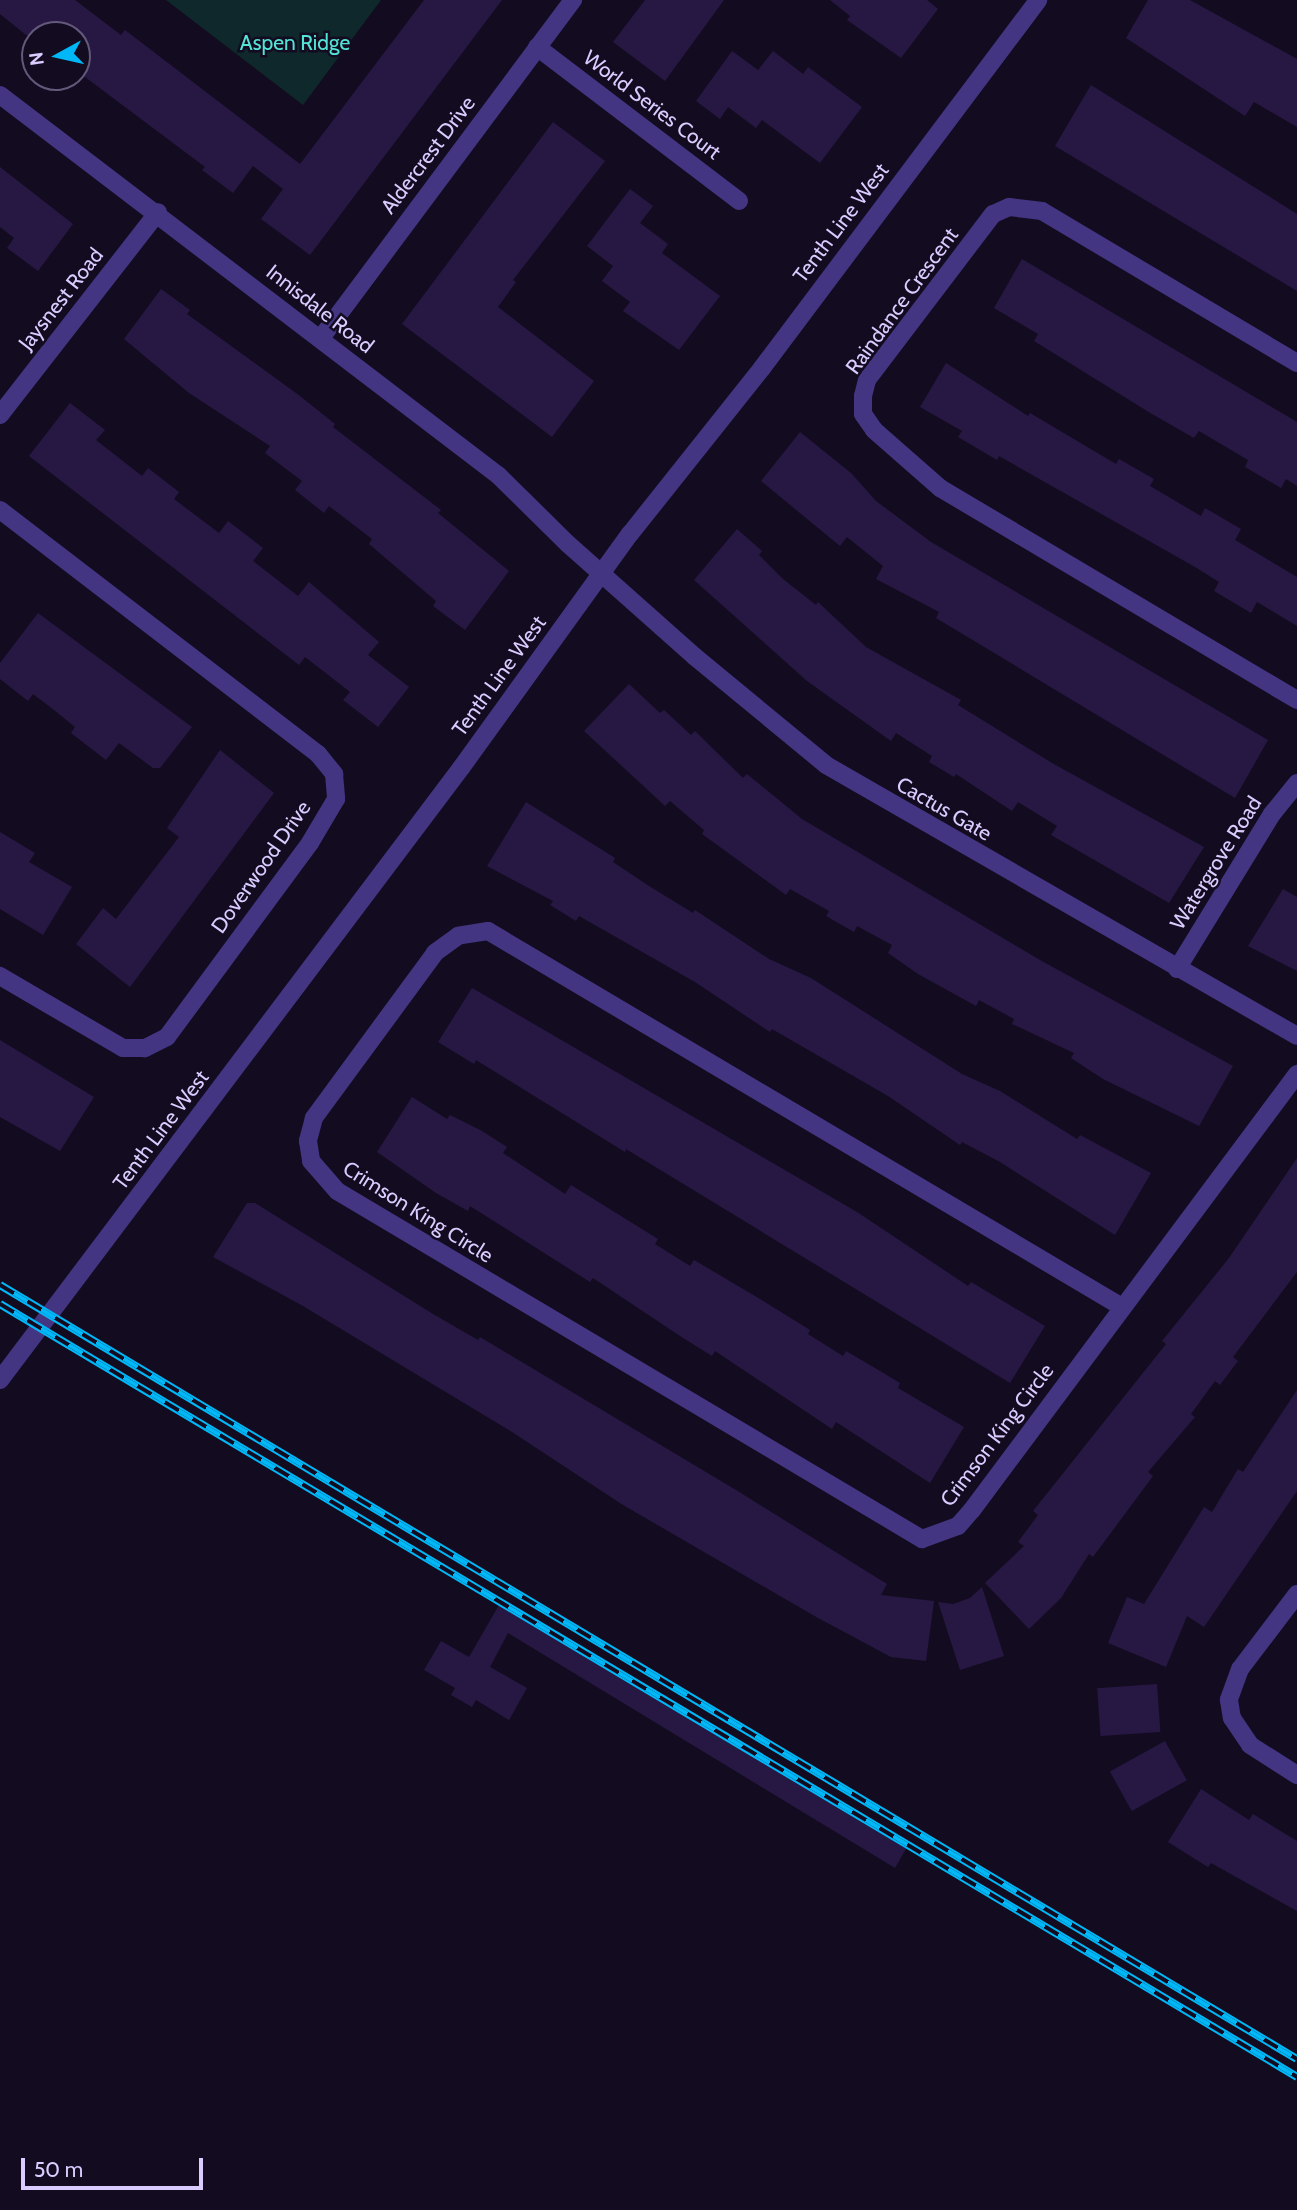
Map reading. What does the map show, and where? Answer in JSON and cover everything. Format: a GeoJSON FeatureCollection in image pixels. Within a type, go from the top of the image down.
{"type":"FeatureCollection","features":[{"type":"Feature","properties":{"kind":"street","name":"Aldercrest Drive"},"geometry":{"type":"LineString","coordinates":[[321,338],[573,0]]}},
{"type":"Feature","properties":{"kind":"street","name":"Tenth Line West"},"geometry":{"type":"LineString","coordinates":[[0,1380],[461,768],[601,573],[762,368],[1038,0]]}},
{"type":"Feature","properties":{"kind":"street","name":"World Series Court"},"geometry":{"type":"LineString","coordinates":[[537,47],[739,201]]}},
{"type":"Feature","properties":{"kind":"street","name":"Innisdale Road"},"geometry":{"type":"LineString","coordinates":[[0,95],[158,212],[498,475],[601,573]]}},
{"type":"Feature","properties":{"kind":"street","name":"Raindance Crescent"},"geometry":{"type":"LineString","coordinates":[[1297,363],[1042,211],[1009,207],[993,214],[867,380],[863,396],[863,414],[874,430],[940,488],[1297,700]]}},
{"type":"Feature","properties":{"kind":"street","name":"Jaysnest Road"},"geometry":{"type":"LineString","coordinates":[[0,415],[158,212]]}},
{"type":"Feature","properties":{"kind":"street","name":"Doverwood Drive"},"geometry":{"type":"LineString","coordinates":[[0,510],[318,754],[334,774],[336,799],[310,843],[167,1037],[156,1043],[145,1048],[123,1048],[0,976]]}},
{"type":"Feature","properties":{"kind":"street","name":"Cactus Gate"},"geometry":{"type":"LineString","coordinates":[[601,573],[752,708],[826,765],[1177,970],[1297,1036]]}},
{"type":"Feature","properties":{"kind":"street","name":"Watergrove Road"},"geometry":{"type":"LineString","coordinates":[[1177,970],[1272,814],[1297,783]]}},
{"type":"Feature","properties":{"kind":"street","name":"Crimson King Circle"},"geometry":{"type":"LineString","coordinates":[[488,931],[1122,1307],[972,1510],[958,1526],[922,1539],[337,1191],[311,1161],[308,1141],[314,1118],[435,953],[458,936],[488,931]]}},
{"type":"Feature","properties":{"kind":"street"},"geometry":{"type":"LineString","coordinates":[[1122,1307],[1297,1074]]}},
{"type":"Feature","properties":{"kind":"street"},"geometry":{"type":"LineString","coordinates":[[1297,1594],[1240,1669],[1229,1700],[1232,1718],[1250,1745],[1297,1775]]}},
{"type":"Feature","properties":{"kind":"green space","name":"Aspen Ridge"},"geometry":{"type":"Polygon","coordinates":[[[166,0],[381,0],[303,105],[166,0]]]}},
{"type":"Feature","properties":{"kind":"building"},"geometry":{"type":"Polygon","coordinates":[[[0,0],[75,0],[121,35],[125,30],[300,164],[424,0],[502,0],[310,255],[261,219],[283,189],[253,166],[233,193],[202,170],[205,167],[91,82],[91,21],[21,21],[21,31],[0,14],[0,0]]]}},
{"type":"Feature","properties":{"kind":"building"},"geometry":{"type":"Polygon","coordinates":[[[645,0],[724,0],[665,81],[613,42],[645,0]]]}},
{"type":"Feature","properties":{"kind":"building"},"geometry":{"type":"Polygon","coordinates":[[[830,0],[927,0],[938,9],[901,58],[847,20],[850,16],[830,0]]]}},
{"type":"Feature","properties":{"kind":"building"},"geometry":{"type":"Polygon","coordinates":[[[1148,0],[1190,0],[1297,59],[1297,127],[1254,102],[1245,116],[1126,38],[1148,0]]]}},
{"type":"Feature","properties":{"kind":"building"},"geometry":{"type":"Polygon","coordinates":[[[732,51],[758,70],[773,51],[803,74],[808,67],[862,107],[820,163],[762,120],[756,128],[728,107],[720,119],[696,101],[732,51]]]}},
{"type":"Feature","properties":{"kind":"building"},"geometry":{"type":"Polygon","coordinates":[[[1091,85],[1297,214],[1297,291],[1055,146],[1091,85]]]}},
{"type":"Feature","properties":{"kind":"building"},"geometry":{"type":"Polygon","coordinates":[[[553,122],[605,161],[513,280],[516,282],[498,307],[594,381],[552,437],[402,324],[553,122]]]}},
{"type":"Feature","properties":{"kind":"building"},"geometry":{"type":"Polygon","coordinates":[[[0,167],[73,224],[38,271],[7,248],[14,238],[0,227],[0,167]]]}},
{"type":"Feature","properties":{"kind":"building"},"geometry":{"type":"Polygon","coordinates":[[[630,189],[653,206],[640,223],[668,244],[662,253],[720,296],[679,350],[623,311],[630,302],[602,281],[613,266],[587,246],[630,189]]]}},
{"type":"Feature","properties":{"kind":"building"},"geometry":{"type":"Polygon","coordinates":[[[1022,259],[1297,422],[1297,486],[1286,479],[1281,488],[1245,467],[1248,460],[1199,431],[1194,438],[1152,414],[1034,341],[1038,334],[994,308],[1022,259]]]}},
{"type":"Feature","properties":{"kind":"building"},"geometry":{"type":"Polygon","coordinates":[[[161,289],[190,310],[187,314],[335,424],[333,427],[441,510],[438,513],[509,571],[465,630],[433,606],[436,601],[369,544],[372,539],[329,506],[324,513],[295,490],[302,481],[265,453],[270,446],[189,393],[124,339],[161,289]]]}},
{"type":"Feature","properties":{"kind":"building"},"geometry":{"type":"Polygon","coordinates":[[[946,363],[1028,416],[1030,413],[1116,464],[1119,459],[1154,479],[1150,486],[1201,516],[1205,508],[1241,529],[1235,540],[1297,577],[1297,626],[1257,602],[1251,613],[1214,591],[1219,582],[1195,567],[999,456],[997,460],[958,437],[962,431],[920,407],[946,363]]]}},
{"type":"Feature","properties":{"kind":"building"},"geometry":{"type":"Polygon","coordinates":[[[70,403],[105,430],[96,440],[142,476],[148,468],[179,492],[174,499],[219,533],[228,521],[263,548],[253,561],[298,596],[309,582],[379,642],[368,655],[409,687],[378,727],[343,700],[350,692],[327,674],[305,657],[299,665],[29,456],[70,403]]]}},
{"type":"Feature","properties":{"kind":"building"},"geometry":{"type":"Polygon","coordinates":[[[800,432],[851,473],[876,501],[931,542],[1268,740],[1235,798],[936,618],[939,612],[876,579],[883,566],[847,537],[840,546],[761,481],[800,432]]]}},
{"type":"Feature","properties":{"kind":"building"},"geometry":{"type":"Polygon","coordinates":[[[737,529],[762,551],[759,555],[783,579],[816,605],[818,602],[866,647],[961,700],[958,705],[1052,763],[1204,847],[1169,903],[1051,835],[1057,826],[1018,802],[1012,811],[956,774],[954,777],[929,762],[932,756],[896,733],[891,741],[807,681],[694,580],[737,529]]]}},
{"type":"Feature","properties":{"kind":"building"},"geometry":{"type":"Polygon","coordinates":[[[38,613],[192,727],[160,768],[153,768],[119,743],[106,760],[71,733],[75,727],[54,710],[33,694],[28,701],[0,679],[0,663],[38,613]]]}},
{"type":"Feature","properties":{"kind":"building"},"geometry":{"type":"Polygon","coordinates":[[[629,684],[660,713],[664,710],[691,735],[695,731],[743,778],[747,774],[802,819],[1040,960],[1233,1066],[1199,1126],[1103,1079],[1071,1058],[1074,1053],[1012,1024],[1014,1019],[979,1000],[976,1006],[918,974],[888,953],[892,945],[857,926],[854,932],[826,916],[829,911],[790,889],[786,895],[702,834],[704,830],[670,801],[665,806],[584,731],[629,684]]]}},
{"type":"Feature","properties":{"kind":"building"},"geometry":{"type":"Polygon","coordinates":[[[220,750],[274,793],[130,987],[76,944],[103,908],[116,919],[179,837],[167,828],[220,750]]]}},
{"type":"Feature","properties":{"kind":"building"},"geometry":{"type":"Polygon","coordinates":[[[526,802],[615,858],[613,862],[649,886],[693,913],[695,910],[769,959],[811,978],[962,1074],[1000,1091],[1077,1139],[1080,1135],[1151,1173],[1115,1235],[1000,1162],[962,1142],[960,1145],[888,1096],[772,1029],[770,1032],[695,982],[579,916],[576,921],[550,905],[553,901],[487,866],[526,802]]]}},
{"type":"Feature","properties":{"kind":"building"},"geometry":{"type":"Polygon","coordinates":[[[0,832],[35,853],[29,862],[72,887],[43,935],[0,909],[0,832]]]}},
{"type":"Feature","properties":{"kind":"building"},"geometry":{"type":"Polygon","coordinates":[[[1283,889],[1297,897],[1297,971],[1248,946],[1283,889]]]}},
{"type":"Feature","properties":{"kind":"building"},"geometry":{"type":"Polygon","coordinates":[[[472,988],[857,1212],[968,1286],[971,1282],[1045,1326],[1010,1383],[626,1149],[625,1152],[476,1060],[474,1064],[438,1042],[472,988]]]}},
{"type":"Feature","properties":{"kind":"building"},"geometry":{"type":"Polygon","coordinates":[[[0,1040],[94,1097],[60,1151],[0,1117],[0,1040]]]}},
{"type":"Feature","properties":{"kind":"building"},"geometry":{"type":"Polygon","coordinates":[[[412,1097],[447,1119],[450,1115],[482,1131],[507,1147],[503,1153],[565,1194],[571,1185],[658,1239],[655,1244],[690,1266],[694,1260],[810,1330],[808,1334],[843,1356],[846,1351],[900,1383],[898,1388],[964,1427],[930,1483],[836,1422],[832,1429],[715,1351],[712,1356],[593,1278],[590,1282],[470,1206],[468,1211],[436,1193],[377,1152],[412,1097]]]}},
{"type":"Feature","properties":{"kind":"building"},"geometry":{"type":"Polygon","coordinates":[[[1297,1158],[1297,1272],[1233,1357],[1238,1361],[1220,1385],[1215,1381],[1191,1414],[1195,1417],[1148,1472],[1153,1476],[1093,1557],[1089,1554],[1061,1598],[1029,1629],[985,1583],[1024,1546],[1018,1542],[1038,1515],[1033,1511],[1166,1344],[1162,1341],[1229,1258],[1297,1158]]]}},
{"type":"Feature","properties":{"kind":"building"},"geometry":{"type":"Polygon","coordinates":[[[247,1203],[255,1203],[433,1314],[478,1340],[480,1337],[736,1490],[887,1584],[881,1595],[934,1601],[926,1661],[891,1657],[818,1618],[623,1505],[512,1432],[303,1306],[213,1257],[247,1203]]]}},
{"type":"Feature","properties":{"kind":"building"},"geometry":{"type":"Polygon","coordinates":[[[1297,1390],[1297,1491],[1204,1627],[1187,1616],[1166,1667],[1108,1643],[1127,1597],[1144,1604],[1204,1507],[1212,1512],[1238,1469],[1243,1472],[1297,1390]]]}},
{"type":"Feature","properties":{"kind":"building"},"geometry":{"type":"Polygon","coordinates":[[[982,1587],[1004,1656],[960,1670],[938,1602],[953,1604],[970,1598],[982,1587]]]}},
{"type":"Feature","properties":{"kind":"building"},"geometry":{"type":"Polygon","coordinates":[[[499,1605],[907,1847],[895,1868],[508,1633],[490,1667],[527,1688],[509,1720],[476,1700],[472,1707],[451,1695],[455,1688],[424,1670],[441,1641],[469,1657],[499,1605]]]}},
{"type":"Feature","properties":{"kind":"building"},"geometry":{"type":"Polygon","coordinates":[[[1157,1684],[1160,1732],[1100,1736],[1097,1688],[1157,1684]]]}},
{"type":"Feature","properties":{"kind":"building"},"geometry":{"type":"Polygon","coordinates":[[[1165,1741],[1187,1780],[1132,1811],[1110,1772],[1165,1741]]]}},
{"type":"Feature","properties":{"kind":"building"},"geometry":{"type":"Polygon","coordinates":[[[1201,1789],[1249,1820],[1253,1814],[1297,1841],[1297,1911],[1211,1863],[1208,1867],[1168,1842],[1201,1789]]]}},
{"type":"Feature","properties":{"kind":"railway"},"geometry":{"type":"LineString","coordinates":[[0,1285],[1297,2059]]}},
{"type":"Feature","properties":{"kind":"railway"},"geometry":{"type":"LineString","coordinates":[[0,1304],[1297,2077]]}}]}
